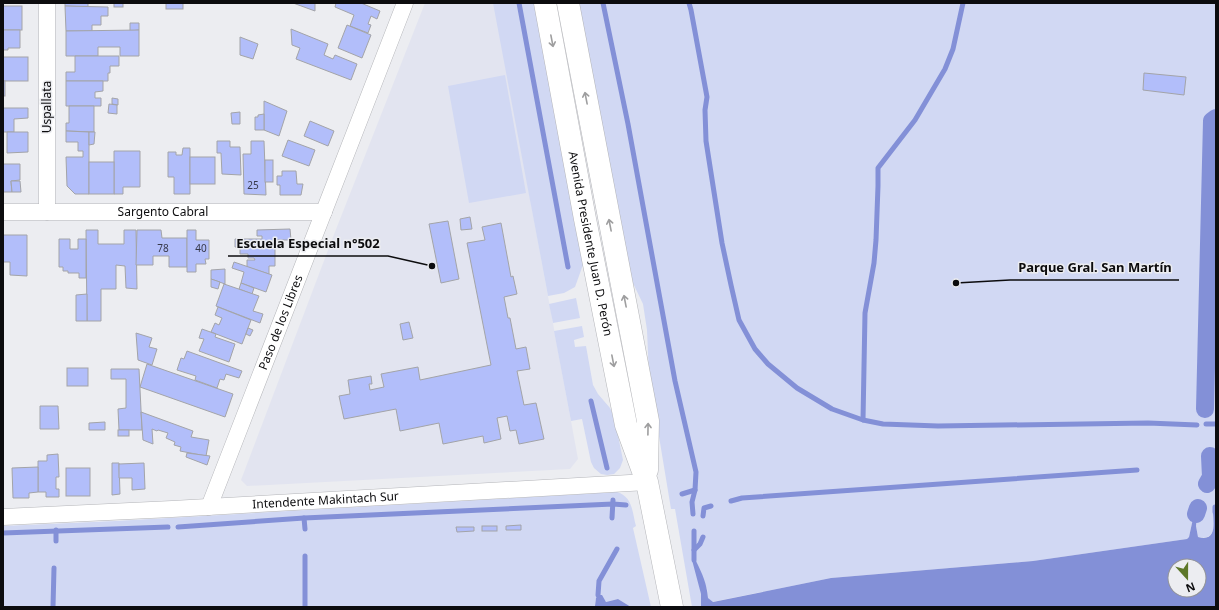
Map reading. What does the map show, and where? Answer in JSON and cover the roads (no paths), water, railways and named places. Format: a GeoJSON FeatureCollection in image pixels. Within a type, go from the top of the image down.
{"type":"FeatureCollection","features":[{"type":"Feature","properties":{"kind":"main road","name":"Avenida Presidente Juan D. Perón"},"geometry":{"type":"LineString","coordinates":[[545,3],[586,226],[626,425],[647,482],[672,607]]}},
{"type":"Feature","properties":{"kind":"main road","name":"Avenida Presidente Juan D. Perón"},"geometry":{"type":"LineString","coordinates":[[568,3],[648,421],[647,482]]}},
{"type":"Feature","properties":{"kind":"street","name":"Uspallata"},"geometry":{"type":"LineString","coordinates":[[47,3],[47,212]]}},
{"type":"Feature","properties":{"kind":"street","name":"Paso de los Libres"},"geometry":{"type":"LineString","coordinates":[[209,507],[405,3]]}},
{"type":"Feature","properties":{"kind":"street","name":"Sargento Cabral"},"geometry":{"type":"LineString","coordinates":[[3,212],[324,212]]}},
{"type":"Feature","properties":{"kind":"street","name":"Intendente Makintach Sur"},"geometry":{"type":"LineString","coordinates":[[3,517],[647,482]]}},
{"type":"Feature","properties":{"kind":"water"},"geometry":{"type":"Polygon","coordinates":[[[1215,512],[1216,607],[701,607],[701,594],[692,560],[696,561],[707,588],[708,598],[713,602],[831,578],[1033,561],[1187,539],[1189,537],[1194,514],[1197,515],[1196,526],[1198,537],[1204,538],[1211,535],[1214,523],[1213,513],[1215,512]]]}},
{"type":"Feature","properties":{"kind":"water"},"geometry":{"type":"Polygon","coordinates":[[[598,595],[602,595],[606,602],[618,599],[631,607],[592,607],[595,606],[598,595]]]}},
{"type":"Feature","properties":{"kind":"waterway"},"geometry":{"type":"LineString","coordinates":[[519,3],[568,267]]}},
{"type":"Feature","properties":{"kind":"waterway"},"geometry":{"type":"LineString","coordinates":[[603,3],[628,124],[675,381],[696,472],[695,490],[692,502],[693,514]]}},
{"type":"Feature","properties":{"kind":"waterway"},"geometry":{"type":"LineString","coordinates":[[689,3],[707,97],[705,110],[706,141],[722,243],[731,285],[739,320],[755,349],[768,364],[797,388],[832,409],[863,420],[883,424],[938,426],[1148,423],[1197,425]]}},
{"type":"Feature","properties":{"kind":"waterway"},"geometry":{"type":"LineString","coordinates":[[863,420],[865,313],[874,263],[878,168],[915,120],[945,69],[953,49],[963,3]]}},
{"type":"Feature","properties":{"kind":"waterway"},"geometry":{"type":"LineString","coordinates":[[1205,409],[1212,121],[1216,118]]}},
{"type":"Feature","properties":{"kind":"waterway"},"geometry":{"type":"LineString","coordinates":[[591,401],[607,468]]}},
{"type":"Feature","properties":{"kind":"waterway"},"geometry":{"type":"LineString","coordinates":[[1206,424],[1216,424]]}},
{"type":"Feature","properties":{"kind":"waterway"},"geometry":{"type":"LineString","coordinates":[[1207,484],[1211,477],[1210,456]]}},
{"type":"Feature","properties":{"kind":"waterway"},"geometry":{"type":"LineString","coordinates":[[1211,467],[1216,466]]}},
{"type":"Feature","properties":{"kind":"waterway"},"geometry":{"type":"LineString","coordinates":[[731,501],[742,498],[1137,470]]}},
{"type":"Feature","properties":{"kind":"waterway"},"geometry":{"type":"LineString","coordinates":[[1211,477],[1211,484]]}},
{"type":"Feature","properties":{"kind":"waterway"},"geometry":{"type":"LineString","coordinates":[[682,494],[695,490]]}},
{"type":"Feature","properties":{"kind":"waterway"},"geometry":{"type":"LineString","coordinates":[[612,518],[613,500]]}},
{"type":"Feature","properties":{"kind":"waterway"},"geometry":{"type":"LineString","coordinates":[[178,527],[304,518],[613,504],[626,505]]}},
{"type":"Feature","properties":{"kind":"waterway"},"geometry":{"type":"LineString","coordinates":[[703,516],[704,508],[711,506]]}},
{"type":"Feature","properties":{"kind":"waterway"},"geometry":{"type":"LineString","coordinates":[[1215,507],[1215,512]]}},
{"type":"Feature","properties":{"kind":"waterway"},"geometry":{"type":"LineString","coordinates":[[1196,514],[1198,508]]}},
{"type":"Feature","properties":{"kind":"waterway"},"geometry":{"type":"LineString","coordinates":[[304,518],[305,529]]}},
{"type":"Feature","properties":{"kind":"waterway"},"geometry":{"type":"LineString","coordinates":[[3,533],[168,527]]}},
{"type":"Feature","properties":{"kind":"waterway"},"geometry":{"type":"LineString","coordinates":[[56,530],[56,541]]}},
{"type":"Feature","properties":{"kind":"waterway"},"geometry":{"type":"LineString","coordinates":[[694,531],[694,560]]}},
{"type":"Feature","properties":{"kind":"waterway"},"geometry":{"type":"LineString","coordinates":[[694,550],[700,544],[703,537]]}},
{"type":"Feature","properties":{"kind":"waterway"},"geometry":{"type":"LineString","coordinates":[[598,595],[599,581],[617,549]]}},
{"type":"Feature","properties":{"kind":"waterway"},"geometry":{"type":"LineString","coordinates":[[305,556],[305,607]]}},
{"type":"Feature","properties":{"kind":"waterway"},"geometry":{"type":"LineString","coordinates":[[53,607],[54,568]]}},
{"type":"Feature","properties":{"kind":"place","name":"Escuela Especial n°502"},"geometry":{"type":"Point","coordinates":[432,266]}},
{"type":"Feature","properties":{"kind":"place","name":"Parque Gral. San Martín"},"geometry":{"type":"Point","coordinates":[956,283]}}]}
